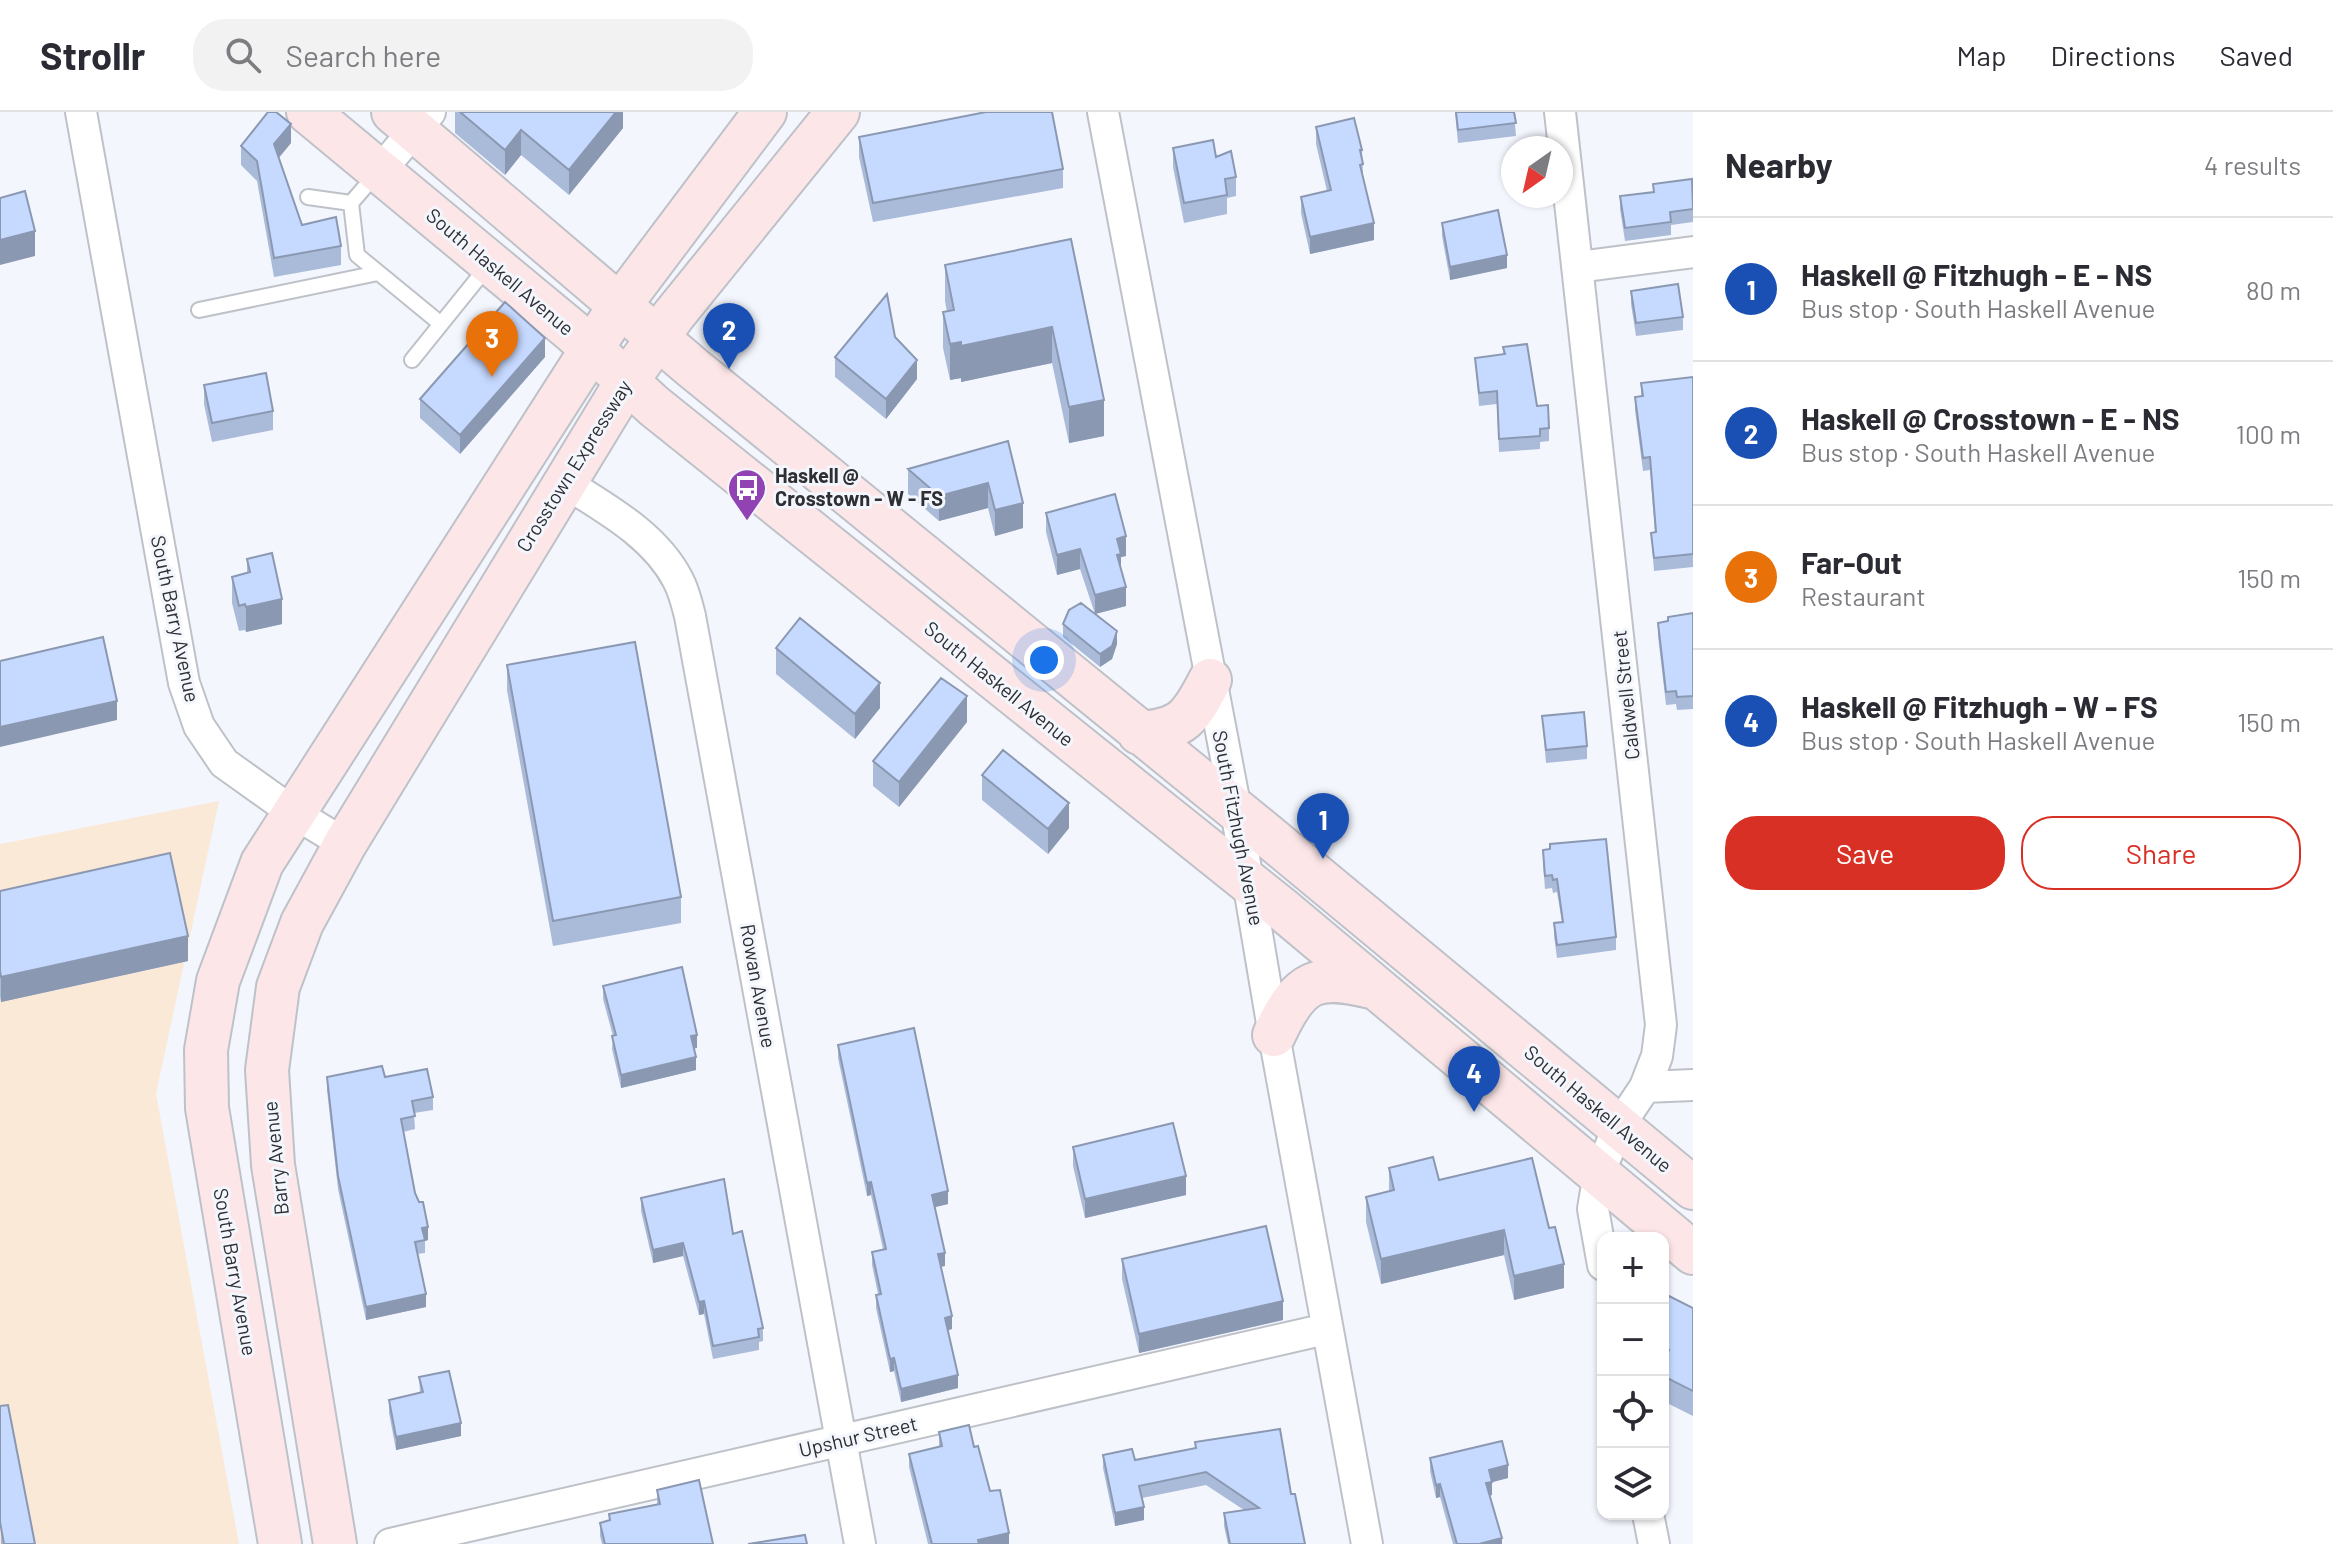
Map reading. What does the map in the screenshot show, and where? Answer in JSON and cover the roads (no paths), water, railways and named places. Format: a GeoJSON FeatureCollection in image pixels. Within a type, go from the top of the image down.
{"type":"FeatureCollection","features":[{"type":"Feature","properties":{"kind":"main road","name":"South Haskell Avenue"},"geometry":{"type":"LineString","coordinates":[[308,112],[490,263],[654,406],[1249,884],[1599,1173],[1681,1251]]}},
{"type":"Feature","properties":{"kind":"main road"},"geometry":{"type":"LineString","coordinates":[[294,813],[620,305],[765,112]]}},
{"type":"Feature","properties":{"kind":"main road","name":"Crosstown Expressway"},"geometry":{"type":"LineString","coordinates":[[345,844],[627,381],[657,337],[838,112]]}},
{"type":"Feature","properties":{"kind":"main road","name":"South Haskell Avenue"},"geometry":{"type":"LineString","coordinates":[[412,118],[657,337],[1693,1188]]}},
{"type":"Feature","properties":{"kind":"main road"},"geometry":{"type":"LineString","coordinates":[[1139,733],[1177,726],[1189,716],[1210,680]]}},
{"type":"Feature","properties":{"kind":"main road","name":"South Barry Avenue"},"geometry":{"type":"LineString","coordinates":[[280,1544],[207,1108],[206,1050],[218,981],[237,928],[262,863],[294,813]]}},
{"type":"Feature","properties":{"kind":"main road","name":"Barry Avenue"},"geometry":{"type":"LineString","coordinates":[[335,1544],[273,1165],[267,1070],[278,987],[302,923],[345,844]]}},
{"type":"Feature","properties":{"kind":"main road"},"geometry":{"type":"LineString","coordinates":[[1274,1035],[1297,994],[1311,984],[1334,980],[1375,988]]}},
{"type":"Feature","properties":{"kind":"street","name":"South Barry Avenue"},"geometry":{"type":"LineString","coordinates":[[81,112],[184,683],[199,726],[224,763],[294,813]]}},
{"type":"Feature","properties":{"kind":"street","name":"South Fitzhugh Avenue"},"geometry":{"type":"LineString","coordinates":[[1103,112],[1236,810],[1326,1329],[1367,1544]]}},
{"type":"Feature","properties":{"kind":"street","name":"Caldwell Street"},"geometry":{"type":"LineString","coordinates":[[1560,112],[1661,1025],[1657,1056],[1645,1087],[1619,1126],[1599,1173],[1593,1209],[1597,1232]]}},
{"type":"Feature","properties":{"kind":"street"},"geometry":{"type":"LineString","coordinates":[[379,172],[412,118]]}},
{"type":"Feature","properties":{"kind":"street"},"geometry":{"type":"LineString","coordinates":[[1578,267],[1693,252]]}},
{"type":"Feature","properties":{"kind":"street","name":"Rowan Avenue"},"geometry":{"type":"LineString","coordinates":[[564,482],[656,548],[679,581],[690,616],[860,1544]]}},
{"type":"Feature","properties":{"kind":"street"},"geometry":{"type":"LineString","coordinates":[[294,813],[345,844]]}},
{"type":"Feature","properties":{"kind":"street"},"geometry":{"type":"LineString","coordinates":[[1645,1087],[1693,1085]]}},
{"type":"Feature","properties":{"kind":"street","name":"Upshur Street"},"geometry":{"type":"LineString","coordinates":[[390,1544],[1326,1329]]}},
{"type":"Feature","properties":{"kind":"street"},"geometry":{"type":"LineString","coordinates":[[1649,1520],[1654,1544]]}},
{"type":"Feature","properties":{"kind":"lane"},"geometry":{"type":"LineString","coordinates":[[379,172],[351,203],[357,255],[441,324]]}},
{"type":"Feature","properties":{"kind":"lane"},"geometry":{"type":"LineString","coordinates":[[308,197],[351,203]]}},
{"type":"Feature","properties":{"kind":"lane"},"geometry":{"type":"LineString","coordinates":[[412,360],[490,263]]}},
{"type":"Feature","properties":{"kind":"lane"},"geometry":{"type":"LineString","coordinates":[[199,310],[378,273]]}},
{"type":"Feature","properties":{"kind":"place","name":"Haskell @ Crosstown - E - NS"},"geometry":{"type":"Point","coordinates":[729,369]}},
{"type":"Feature","properties":{"kind":"place","name":"Far-Out"},"geometry":{"type":"Point","coordinates":[492,377]}},
{"type":"Feature","properties":{"kind":"place","name":"Haskell @ Crosstown - W - FS"},"geometry":{"type":"Point","coordinates":[747,522]}},
{"type":"Feature","properties":{"kind":"place","name":"Haskell @ Fitzhugh - E - NS"},"geometry":{"type":"Point","coordinates":[1323,859]}},
{"type":"Feature","properties":{"kind":"place","name":"Haskell @ Fitzhugh - W - FS"},"geometry":{"type":"Point","coordinates":[1474,1112]}}]}
